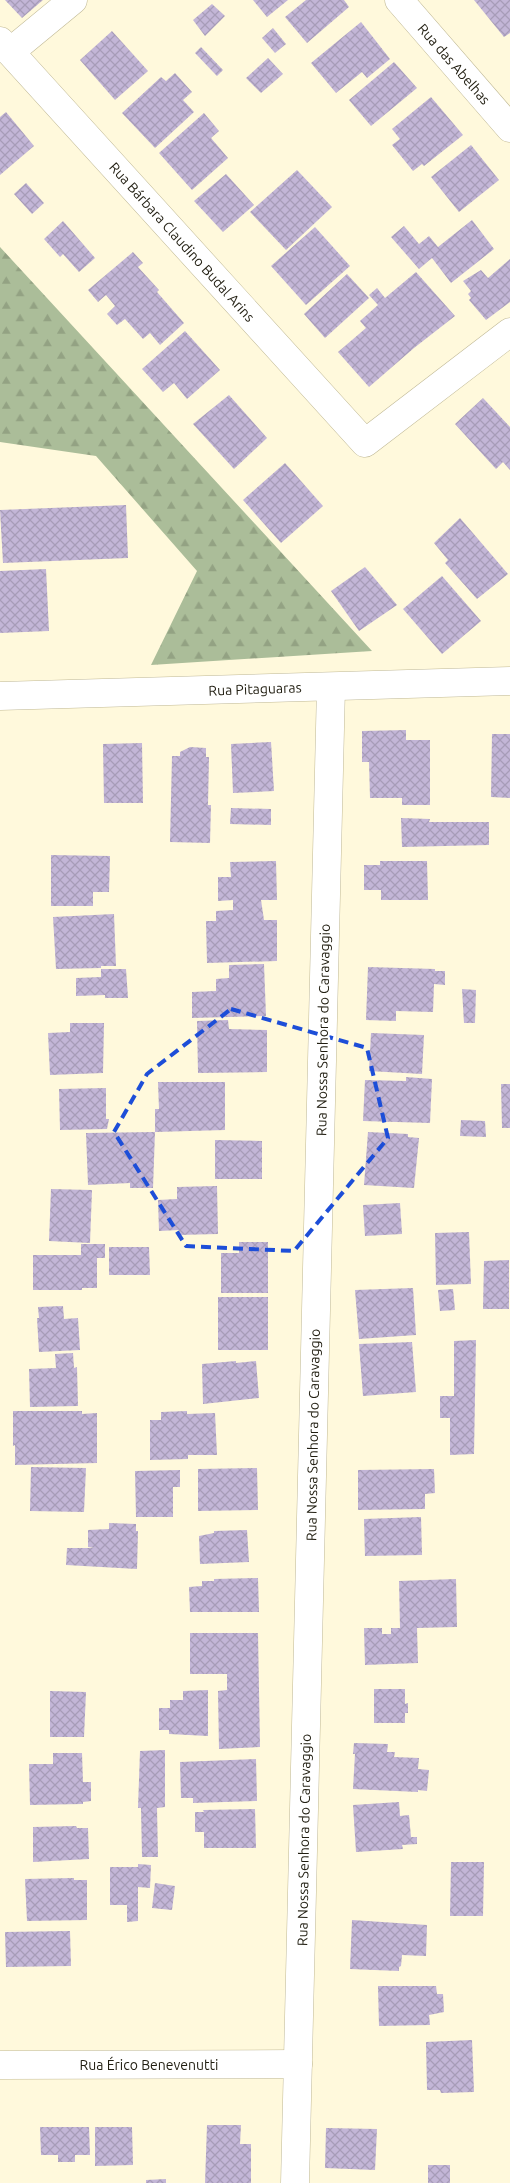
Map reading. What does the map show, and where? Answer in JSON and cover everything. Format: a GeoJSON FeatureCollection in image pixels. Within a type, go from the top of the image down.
{"type":"FeatureCollection","features":[{"type":"Feature","properties":{"kind":"street"},"geometry":{"type":"LineString","coordinates":[[5,46],[73,0]]}},
{"type":"Feature","properties":{"kind":"street","name":"Rua das Abelhas"},"geometry":{"type":"LineString","coordinates":[[399,0],[510,128]]}},
{"type":"Feature","properties":{"kind":"street","name":"Rua Bárbara Claudino Budal Arins"},"geometry":{"type":"LineString","coordinates":[[5,46],[365,443],[510,332]]}},
{"type":"Feature","properties":{"kind":"street","name":"Rua Pitaguaras"},"geometry":{"type":"LineString","coordinates":[[0,696],[510,681]]}},
{"type":"Feature","properties":{"kind":"street","name":"Rua Nossa Senhora do Caravaggio"},"geometry":{"type":"LineString","coordinates":[[296,2183],[331,687]]}},
{"type":"Feature","properties":{"kind":"street","name":"Rua Érico Benevenutti"},"geometry":{"type":"LineString","coordinates":[[0,2065],[298,2064]]}},
{"type":"Feature","properties":{"kind":"highlighted area"},"geometry":{"type":"Polygon","coordinates":[[[231,1009],[367,1048],[388,1138],[294,1251],[186,1246],[114,1132],[147,1074],[231,1009]]]}},
{"type":"Feature","properties":{"kind":"green space"},"geometry":{"type":"Polygon","coordinates":[[[0,247],[372,651],[151,665],[197,571],[96,456],[0,442],[0,247]]]}},
{"type":"Feature","properties":{"kind":"building"},"geometry":{"type":"Polygon","coordinates":[[[5,0],[43,0],[22,18],[5,0]]]}},
{"type":"Feature","properties":{"kind":"building"},"geometry":{"type":"Polygon","coordinates":[[[253,0],[288,0],[267,17],[253,0]]]}},
{"type":"Feature","properties":{"kind":"building"},"geometry":{"type":"Polygon","coordinates":[[[306,0],[344,0],[349,7],[307,43],[285,17],[306,0]]]}},
{"type":"Feature","properties":{"kind":"building"},"geometry":{"type":"Polygon","coordinates":[[[474,0],[510,0],[510,33],[504,37],[474,0]]]}},
{"type":"Feature","properties":{"kind":"building"},"geometry":{"type":"Polygon","coordinates":[[[212,4],[225,16],[205,36],[193,20],[212,4]]]}},
{"type":"Feature","properties":{"kind":"building"},"geometry":{"type":"Polygon","coordinates":[[[361,22],[390,59],[367,78],[362,72],[336,93],[311,63],[361,22]]]}},
{"type":"Feature","properties":{"kind":"building"},"geometry":{"type":"Polygon","coordinates":[[[273,28],[286,44],[275,53],[262,38],[273,28]]]}},
{"type":"Feature","properties":{"kind":"building"},"geometry":{"type":"Polygon","coordinates":[[[112,31],[148,71],[115,100],[80,60],[112,31]]]}},
{"type":"Feature","properties":{"kind":"building"},"geometry":{"type":"Polygon","coordinates":[[[201,47],[223,70],[217,76],[195,53],[201,47]]]}},
{"type":"Feature","properties":{"kind":"building"},"geometry":{"type":"Polygon","coordinates":[[[268,58],[283,74],[261,93],[246,78],[268,58]]]}},
{"type":"Feature","properties":{"kind":"building"},"geometry":{"type":"Polygon","coordinates":[[[394,62],[417,88],[371,126],[349,100],[394,62]]]}},
{"type":"Feature","properties":{"kind":"building"},"geometry":{"type":"Polygon","coordinates":[[[175,73],[192,92],[183,100],[194,112],[155,148],[122,113],[161,77],[166,81],[175,73]]]}},
{"type":"Feature","properties":{"kind":"building"},"geometry":{"type":"Polygon","coordinates":[[[431,97],[463,135],[424,166],[422,164],[413,171],[392,145],[400,139],[392,129],[431,97]]]}},
{"type":"Feature","properties":{"kind":"building"},"geometry":{"type":"Polygon","coordinates":[[[6,112],[34,146],[0,175],[0,117],[6,112]]]}},
{"type":"Feature","properties":{"kind":"building"},"geometry":{"type":"Polygon","coordinates":[[[204,113],[219,131],[211,138],[228,158],[192,190],[159,153],[204,113]]]}},
{"type":"Feature","properties":{"kind":"building"},"geometry":{"type":"Polygon","coordinates":[[[471,145],[499,180],[459,212],[431,177],[471,145]]]}},
{"type":"Feature","properties":{"kind":"building"},"geometry":{"type":"Polygon","coordinates":[[[297,170],[332,207],[286,250],[250,212],[297,170]]]}},
{"type":"Feature","properties":{"kind":"building"},"geometry":{"type":"Polygon","coordinates":[[[226,174],[254,205],[223,232],[194,201],[226,174]]]}},
{"type":"Feature","properties":{"kind":"building"},"geometry":{"type":"Polygon","coordinates":[[[26,183],[44,203],[32,214],[14,194],[26,183]]]}},
{"type":"Feature","properties":{"kind":"building"},"geometry":{"type":"Polygon","coordinates":[[[472,220],[494,249],[451,283],[432,258],[419,269],[391,237],[404,226],[419,244],[429,236],[438,247],[472,220]]]}},
{"type":"Feature","properties":{"kind":"building"},"geometry":{"type":"Polygon","coordinates":[[[63,221],[95,258],[79,272],[63,254],[60,257],[44,239],[63,221]]]}},
{"type":"Feature","properties":{"kind":"building"},"geometry":{"type":"Polygon","coordinates":[[[315,227],[350,266],[306,305],[271,266],[315,227]]]}},
{"type":"Feature","properties":{"kind":"building"},"geometry":{"type":"Polygon","coordinates":[[[133,252],[143,263],[138,267],[159,290],[157,292],[184,323],[160,345],[150,333],[143,339],[125,319],[117,325],[107,314],[115,306],[106,295],[98,302],[88,290],[133,252]]]}},
{"type":"Feature","properties":{"kind":"building"},"geometry":{"type":"Polygon","coordinates":[[[510,259],[510,302],[486,320],[469,300],[471,298],[468,294],[471,291],[463,281],[481,270],[488,278],[510,259]]]}},
{"type":"Feature","properties":{"kind":"building"},"geometry":{"type":"Polygon","coordinates":[[[416,272],[455,316],[369,387],[338,352],[366,328],[360,321],[378,305],[369,295],[377,288],[385,298],[416,272]]]}},
{"type":"Feature","properties":{"kind":"building"},"geometry":{"type":"Polygon","coordinates":[[[347,274],[369,298],[325,338],[304,314],[347,274]]]}},
{"type":"Feature","properties":{"kind":"building"},"geometry":{"type":"Polygon","coordinates":[[[185,331],[220,370],[187,399],[174,383],[163,392],[142,369],[185,331]]]}},
{"type":"Feature","properties":{"kind":"building"},"geometry":{"type":"Polygon","coordinates":[[[229,395],[267,438],[234,469],[193,424],[229,395]]]}},
{"type":"Feature","properties":{"kind":"building"},"geometry":{"type":"Polygon","coordinates":[[[483,398],[510,427],[510,470],[503,462],[496,469],[455,424],[483,398]]]}},
{"type":"Feature","properties":{"kind":"building"},"geometry":{"type":"Polygon","coordinates":[[[285,463],[323,506],[281,543],[243,500],[285,463]]]}},
{"type":"Feature","properties":{"kind":"building"},"geometry":{"type":"Polygon","coordinates":[[[126,505],[128,558],[3,563],[0,510],[126,505]]]}},
{"type":"Feature","properties":{"kind":"building"},"geometry":{"type":"Polygon","coordinates":[[[460,518],[508,574],[477,599],[445,563],[448,560],[434,543],[460,518]]]}},
{"type":"Feature","properties":{"kind":"building"},"geometry":{"type":"Polygon","coordinates":[[[365,567],[397,605],[359,631],[331,591],[365,567]]]}},
{"type":"Feature","properties":{"kind":"building"},"geometry":{"type":"Polygon","coordinates":[[[46,569],[49,631],[0,633],[0,571],[46,569]]]}},
{"type":"Feature","properties":{"kind":"building"},"geometry":{"type":"Polygon","coordinates":[[[442,576],[481,621],[442,654],[403,609],[442,576]]]}},
{"type":"Feature","properties":{"kind":"building"},"geometry":{"type":"Polygon","coordinates":[[[406,730],[406,740],[430,740],[430,805],[402,805],[402,798],[370,798],[369,762],[362,762],[362,731],[406,730]]]}},
{"type":"Feature","properties":{"kind":"building"},"geometry":{"type":"Polygon","coordinates":[[[492,734],[510,734],[510,798],[491,797],[492,734]]]}},
{"type":"Feature","properties":{"kind":"building"},"geometry":{"type":"Polygon","coordinates":[[[271,742],[274,791],[233,793],[231,744],[271,742]]]}},
{"type":"Feature","properties":{"kind":"building"},"geometry":{"type":"Polygon","coordinates":[[[142,743],[143,803],[104,803],[103,744],[142,743]]]}},
{"type":"Feature","properties":{"kind":"building"},"geometry":{"type":"Polygon","coordinates":[[[190,747],[206,748],[206,757],[209,757],[208,805],[211,805],[210,843],[170,842],[172,756],[180,756],[180,752],[190,747]]]}},
{"type":"Feature","properties":{"kind":"building"},"geometry":{"type":"Polygon","coordinates":[[[231,808],[271,809],[271,825],[230,824],[231,808]]]}},
{"type":"Feature","properties":{"kind":"building"},"geometry":{"type":"Polygon","coordinates":[[[401,818],[430,819],[429,822],[489,822],[489,845],[402,847],[401,818]]]}},
{"type":"Feature","properties":{"kind":"building"},"geometry":{"type":"Polygon","coordinates":[[[51,855],[110,856],[109,892],[93,892],[93,906],[51,906],[51,855]]]}},
{"type":"Feature","properties":{"kind":"building"},"geometry":{"type":"Polygon","coordinates":[[[276,861],[277,900],[261,900],[264,920],[277,920],[277,961],[207,963],[206,921],[216,921],[216,911],[233,910],[233,900],[218,901],[218,877],[231,877],[230,862],[276,861]]]}},
{"type":"Feature","properties":{"kind":"building"},"geometry":{"type":"Polygon","coordinates":[[[380,861],[427,861],[428,900],[381,900],[381,890],[364,890],[364,865],[380,865],[380,861]]]}},
{"type":"Feature","properties":{"kind":"building"},"geometry":{"type":"Polygon","coordinates":[[[114,914],[116,966],[56,969],[53,917],[114,914]]]}},
{"type":"Feature","properties":{"kind":"building"},"geometry":{"type":"Polygon","coordinates":[[[264,964],[266,1016],[192,1018],[192,992],[216,991],[216,979],[229,978],[229,965],[264,964]]]}},
{"type":"Feature","properties":{"kind":"building"},"geometry":{"type":"Polygon","coordinates":[[[368,967],[445,971],[445,985],[434,984],[433,1012],[396,1011],[396,1021],[366,1020],[368,967]]]}},
{"type":"Feature","properties":{"kind":"building"},"geometry":{"type":"Polygon","coordinates":[[[101,969],[126,969],[128,998],[105,998],[105,995],[76,996],[76,978],[101,977],[101,969]]]}},
{"type":"Feature","properties":{"kind":"building"},"geometry":{"type":"Polygon","coordinates":[[[462,989],[476,990],[475,1023],[464,1023],[462,989]]]}},
{"type":"Feature","properties":{"kind":"building"},"geometry":{"type":"Polygon","coordinates":[[[228,1020],[229,1029],[267,1030],[267,1072],[198,1073],[197,1021],[228,1020]]]}},
{"type":"Feature","properties":{"kind":"building"},"geometry":{"type":"Polygon","coordinates":[[[70,1023],[104,1023],[103,1073],[50,1075],[48,1033],[70,1032],[70,1023]]]}},
{"type":"Feature","properties":{"kind":"building"},"geometry":{"type":"Polygon","coordinates":[[[371,1033],[424,1035],[422,1074],[369,1071],[371,1033]]]}},
{"type":"Feature","properties":{"kind":"building"},"geometry":{"type":"Polygon","coordinates":[[[406,1077],[432,1079],[430,1123],[363,1121],[365,1080],[406,1081],[406,1077]]]}},
{"type":"Feature","properties":{"kind":"building"},"geometry":{"type":"Polygon","coordinates":[[[158,1082],[225,1082],[225,1130],[155,1132],[155,1109],[159,1109],[158,1082]]]}},
{"type":"Feature","properties":{"kind":"building"},"geometry":{"type":"Polygon","coordinates":[[[501,1084],[510,1084],[510,1128],[502,1128],[501,1084]]]}},
{"type":"Feature","properties":{"kind":"building"},"geometry":{"type":"Polygon","coordinates":[[[106,1088],[106,1119],[109,1119],[107,1129],[60,1130],[59,1089],[106,1088]]]}},
{"type":"Feature","properties":{"kind":"building"},"geometry":{"type":"Polygon","coordinates":[[[461,1120],[485,1121],[486,1137],[460,1136],[461,1120]]]}},
{"type":"Feature","properties":{"kind":"building"},"geometry":{"type":"Polygon","coordinates":[[[155,1132],[153,1188],[130,1188],[130,1183],[88,1185],[86,1133],[155,1132]]]}},
{"type":"Feature","properties":{"kind":"building"},"geometry":{"type":"Polygon","coordinates":[[[368,1132],[408,1134],[408,1137],[419,1138],[414,1188],[364,1185],[368,1132]]]}},
{"type":"Feature","properties":{"kind":"building"},"geometry":{"type":"Polygon","coordinates":[[[215,1140],[262,1141],[262,1179],[215,1179],[215,1140]]]}},
{"type":"Feature","properties":{"kind":"building"},"geometry":{"type":"Polygon","coordinates":[[[217,1186],[218,1234],[179,1235],[179,1230],[159,1231],[158,1200],[177,1199],[177,1187],[217,1186]]]}},
{"type":"Feature","properties":{"kind":"building"},"geometry":{"type":"Polygon","coordinates":[[[51,1189],[92,1190],[90,1243],[49,1241],[51,1189]]]}},
{"type":"Feature","properties":{"kind":"building"},"geometry":{"type":"Polygon","coordinates":[[[400,1203],[402,1234],[365,1236],[363,1205],[400,1203]]]}},
{"type":"Feature","properties":{"kind":"building"},"geometry":{"type":"Polygon","coordinates":[[[469,1232],[471,1284],[436,1285],[435,1233],[469,1232]]]}},
{"type":"Feature","properties":{"kind":"building"},"geometry":{"type":"Polygon","coordinates":[[[239,1242],[268,1242],[268,1293],[221,1293],[221,1253],[239,1253],[239,1242]]]}},
{"type":"Feature","properties":{"kind":"building"},"geometry":{"type":"Polygon","coordinates":[[[81,1244],[105,1244],[105,1258],[97,1258],[97,1288],[82,1288],[82,1290],[33,1290],[33,1255],[81,1255],[81,1244]]]}},
{"type":"Feature","properties":{"kind":"building"},"geometry":{"type":"Polygon","coordinates":[[[109,1247],[149,1247],[150,1275],[109,1275],[109,1247]]]}},
{"type":"Feature","properties":{"kind":"building"},"geometry":{"type":"Polygon","coordinates":[[[509,1260],[509,1309],[483,1309],[484,1261],[509,1260]]]}},
{"type":"Feature","properties":{"kind":"building"},"geometry":{"type":"Polygon","coordinates":[[[413,1288],[416,1335],[359,1339],[355,1290],[413,1288]]]}},
{"type":"Feature","properties":{"kind":"building"},"geometry":{"type":"Polygon","coordinates":[[[453,1289],[455,1310],[440,1311],[438,1290],[453,1289]]]}},
{"type":"Feature","properties":{"kind":"building"},"geometry":{"type":"Polygon","coordinates":[[[218,1297],[268,1297],[268,1350],[218,1350],[218,1297]]]}},
{"type":"Feature","properties":{"kind":"building"},"geometry":{"type":"Polygon","coordinates":[[[63,1306],[64,1319],[78,1318],[80,1350],[39,1352],[38,1307],[63,1306]]]}},
{"type":"Feature","properties":{"kind":"building"},"geometry":{"type":"Polygon","coordinates":[[[476,1340],[474,1454],[450,1455],[450,1418],[440,1418],[440,1396],[454,1396],[454,1341],[476,1340]]]}},
{"type":"Feature","properties":{"kind":"building"},"geometry":{"type":"Polygon","coordinates":[[[412,1342],[416,1392],[363,1396],[359,1344],[412,1342]]]}},
{"type":"Feature","properties":{"kind":"building"},"geometry":{"type":"Polygon","coordinates":[[[73,1353],[74,1368],[77,1367],[78,1406],[30,1407],[29,1369],[56,1368],[55,1354],[73,1353]]]}},
{"type":"Feature","properties":{"kind":"building"},"geometry":{"type":"Polygon","coordinates":[[[236,1361],[236,1363],[256,1361],[259,1398],[203,1404],[202,1364],[236,1361]]]}},
{"type":"Feature","properties":{"kind":"building"},"geometry":{"type":"Polygon","coordinates":[[[13,1411],[82,1411],[82,1414],[97,1413],[97,1463],[15,1465],[13,1411]]]}},
{"type":"Feature","properties":{"kind":"building"},"geometry":{"type":"Polygon","coordinates":[[[187,1411],[187,1414],[215,1413],[217,1455],[188,1455],[188,1459],[150,1460],[150,1420],[161,1420],[161,1412],[187,1411]]]}},
{"type":"Feature","properties":{"kind":"building"},"geometry":{"type":"Polygon","coordinates":[[[31,1467],[86,1468],[84,1512],[30,1511],[31,1467]]]}},
{"type":"Feature","properties":{"kind":"building"},"geometry":{"type":"Polygon","coordinates":[[[257,1468],[258,1510],[198,1511],[198,1469],[257,1468]]]}},
{"type":"Feature","properties":{"kind":"building"},"geometry":{"type":"Polygon","coordinates":[[[434,1469],[435,1493],[425,1494],[425,1509],[358,1510],[358,1470],[434,1469]]]}},
{"type":"Feature","properties":{"kind":"building"},"geometry":{"type":"Polygon","coordinates":[[[180,1470],[180,1487],[173,1487],[173,1517],[136,1517],[135,1471],[180,1470]]]}},
{"type":"Feature","properties":{"kind":"building"},"geometry":{"type":"Polygon","coordinates":[[[421,1517],[422,1555],[365,1556],[364,1519],[421,1517]]]}},
{"type":"Feature","properties":{"kind":"building"},"geometry":{"type":"Polygon","coordinates":[[[109,1523],[136,1524],[136,1531],[138,1531],[137,1569],[66,1565],[67,1548],[94,1548],[88,1547],[88,1530],[109,1529],[109,1523]]]}},
{"type":"Feature","properties":{"kind":"building"},"geometry":{"type":"Polygon","coordinates":[[[247,1530],[249,1562],[200,1564],[199,1536],[214,1533],[214,1531],[247,1530]]]}},
{"type":"Feature","properties":{"kind":"building"},"geometry":{"type":"Polygon","coordinates":[[[258,1578],[259,1612],[190,1612],[189,1587],[202,1586],[202,1581],[214,1581],[214,1579],[258,1578]]]}},
{"type":"Feature","properties":{"kind":"building"},"geometry":{"type":"Polygon","coordinates":[[[456,1579],[457,1627],[417,1628],[418,1663],[365,1665],[364,1628],[382,1628],[382,1634],[391,1634],[391,1628],[400,1628],[399,1581],[456,1579]]]}},
{"type":"Feature","properties":{"kind":"building"},"geometry":{"type":"Polygon","coordinates":[[[190,1633],[258,1633],[260,1747],[219,1749],[218,1691],[227,1690],[227,1674],[190,1674],[190,1633]]]}},
{"type":"Feature","properties":{"kind":"building"},"geometry":{"type":"Polygon","coordinates":[[[374,1689],[405,1689],[405,1704],[408,1703],[408,1713],[405,1713],[405,1723],[374,1723],[374,1689]]]}},
{"type":"Feature","properties":{"kind":"building"},"geometry":{"type":"Polygon","coordinates":[[[208,1690],[208,1736],[169,1734],[169,1730],[159,1730],[159,1708],[170,1708],[170,1700],[183,1700],[183,1691],[208,1690]]]}},
{"type":"Feature","properties":{"kind":"building"},"geometry":{"type":"Polygon","coordinates":[[[50,1691],[86,1692],[84,1737],[50,1737],[50,1691]]]}},
{"type":"Feature","properties":{"kind":"building"},"geometry":{"type":"Polygon","coordinates":[[[354,1743],[388,1744],[387,1752],[395,1752],[394,1757],[419,1758],[418,1769],[429,1770],[427,1791],[353,1789],[354,1743]]]}},
{"type":"Feature","properties":{"kind":"building"},"geometry":{"type":"Polygon","coordinates":[[[165,1750],[165,1807],[157,1808],[158,1857],[142,1857],[141,1808],[138,1808],[140,1751],[165,1750]]]}},
{"type":"Feature","properties":{"kind":"building"},"geometry":{"type":"Polygon","coordinates":[[[53,1753],[82,1753],[83,1782],[91,1782],[91,1801],[83,1802],[83,1804],[30,1805],[29,1764],[53,1764],[53,1753]]]}},
{"type":"Feature","properties":{"kind":"building"},"geometry":{"type":"Polygon","coordinates":[[[256,1759],[257,1801],[193,1803],[193,1798],[181,1798],[180,1762],[256,1759]]]}},
{"type":"Feature","properties":{"kind":"building"},"geometry":{"type":"Polygon","coordinates":[[[399,1802],[400,1816],[409,1815],[411,1837],[417,1837],[417,1844],[402,1845],[403,1849],[356,1852],[353,1805],[399,1802]]]}},
{"type":"Feature","properties":{"kind":"building"},"geometry":{"type":"Polygon","coordinates":[[[255,1809],[256,1848],[204,1848],[204,1832],[195,1832],[195,1812],[204,1812],[203,1810],[255,1809]]]}},
{"type":"Feature","properties":{"kind":"building"},"geometry":{"type":"Polygon","coordinates":[[[76,1826],[77,1828],[88,1828],[89,1859],[33,1862],[33,1827],[76,1826]]]}},
{"type":"Feature","properties":{"kind":"building"},"geometry":{"type":"Polygon","coordinates":[[[451,1862],[484,1862],[483,1916],[450,1916],[451,1862]]]}},
{"type":"Feature","properties":{"kind":"building"},"geometry":{"type":"Polygon","coordinates":[[[138,1864],[151,1865],[150,1888],[138,1887],[138,1921],[127,1922],[127,1905],[110,1905],[110,1867],[138,1867],[138,1864]]]}},
{"type":"Feature","properties":{"kind":"building"},"geometry":{"type":"Polygon","coordinates":[[[74,1878],[74,1880],[87,1880],[87,1920],[27,1921],[25,1879],[74,1878]]]}},
{"type":"Feature","properties":{"kind":"building"},"geometry":{"type":"Polygon","coordinates":[[[155,1883],[175,1886],[172,1910],[152,1908],[155,1883]]]}},
{"type":"Feature","properties":{"kind":"building"},"geometry":{"type":"Polygon","coordinates":[[[352,1920],[427,1925],[426,1956],[402,1955],[399,1971],[350,1969],[352,1920]]]}},
{"type":"Feature","properties":{"kind":"building"},"geometry":{"type":"Polygon","coordinates":[[[70,1931],[71,1966],[6,1967],[5,1932],[70,1931]]]}},
{"type":"Feature","properties":{"kind":"building"},"geometry":{"type":"Polygon","coordinates":[[[378,1986],[436,1986],[437,1994],[443,1994],[444,2012],[429,2015],[430,2025],[379,2026],[378,1986]]]}},
{"type":"Feature","properties":{"kind":"building"},"geometry":{"type":"Polygon","coordinates":[[[472,2040],[474,2092],[441,2093],[440,2090],[427,2090],[426,2042],[472,2040]]]}},
{"type":"Feature","properties":{"kind":"building"},"geometry":{"type":"Polygon","coordinates":[[[207,2125],[241,2125],[240,2144],[251,2144],[251,2183],[205,2183],[207,2125]]]}},
{"type":"Feature","properties":{"kind":"building"},"geometry":{"type":"Polygon","coordinates":[[[40,2127],[89,2127],[90,2155],[75,2155],[75,2162],[58,2162],[58,2155],[41,2155],[40,2127]]]}},
{"type":"Feature","properties":{"kind":"building"},"geometry":{"type":"Polygon","coordinates":[[[95,2127],[132,2127],[133,2165],[95,2166],[95,2127]]]}},
{"type":"Feature","properties":{"kind":"building"},"geometry":{"type":"Polygon","coordinates":[[[326,2128],[377,2129],[375,2170],[325,2168],[326,2128]]]}},
{"type":"Feature","properties":{"kind":"building"},"geometry":{"type":"Polygon","coordinates":[[[428,2165],[450,2165],[450,2183],[428,2183],[428,2165]]]}},
{"type":"Feature","properties":{"kind":"building"},"geometry":{"type":"Polygon","coordinates":[[[166,2179],[166,2183],[146,2183],[146,2180],[166,2179]]]}}]}
